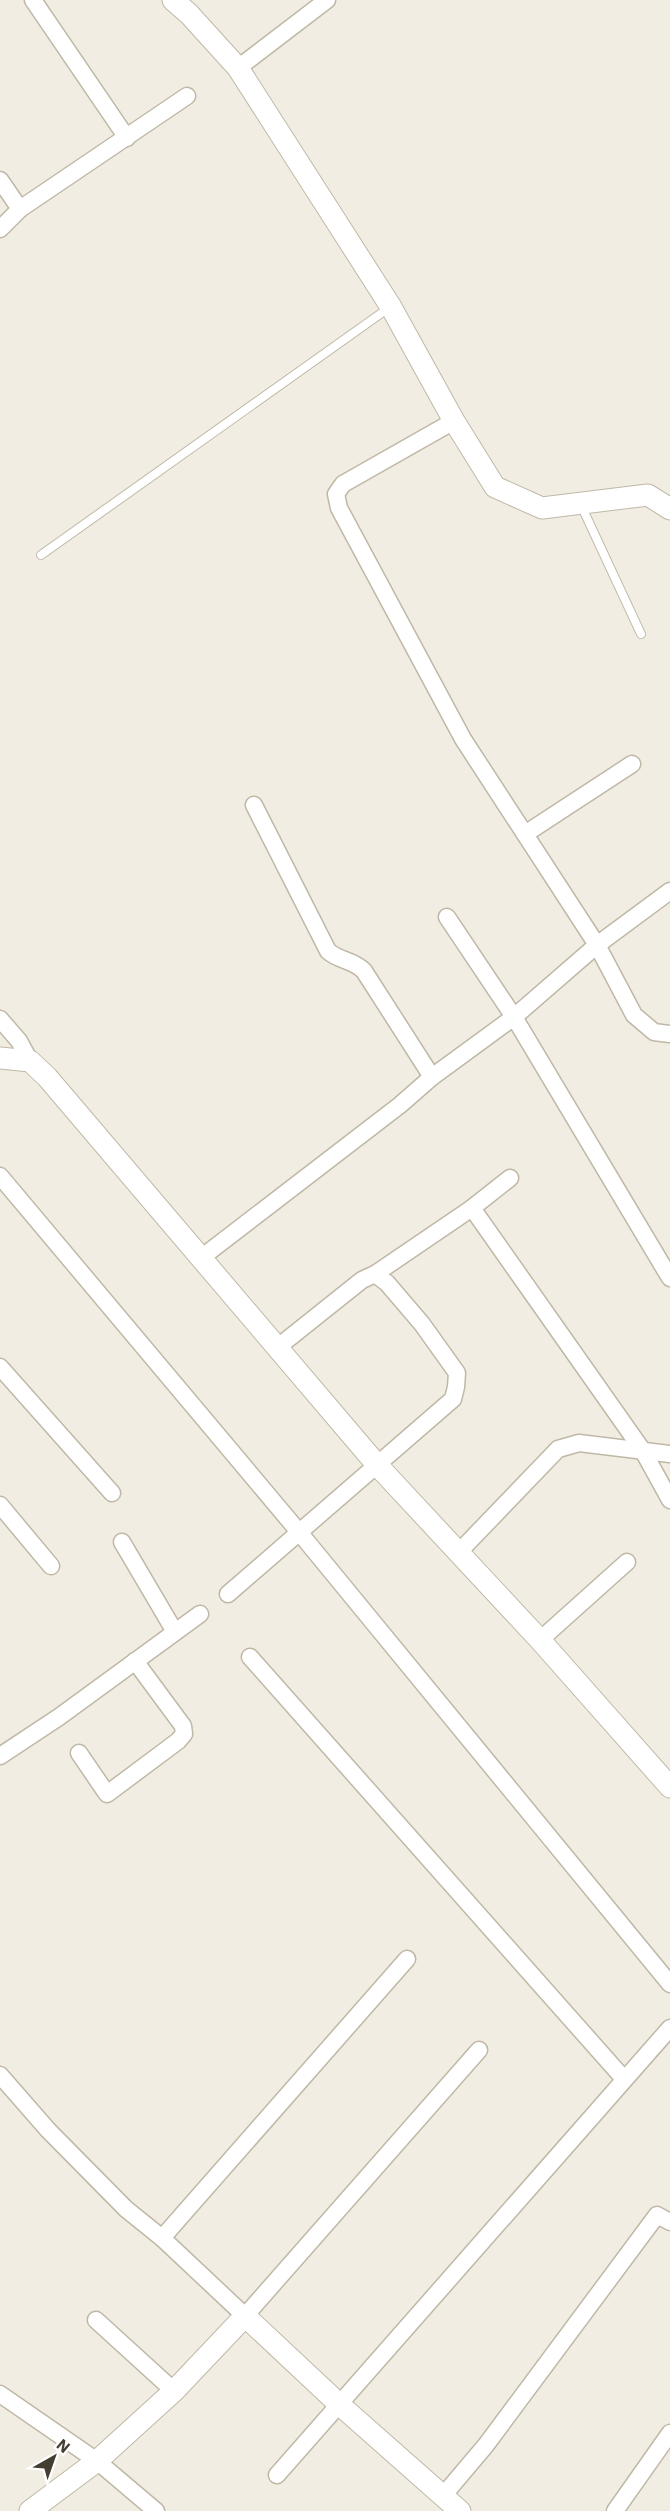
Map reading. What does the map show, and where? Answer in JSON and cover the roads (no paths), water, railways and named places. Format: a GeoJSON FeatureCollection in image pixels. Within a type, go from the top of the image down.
{"type":"FeatureCollection","features":[{"type":"Feature","properties":{"kind":"street"},"geometry":{"type":"LineString","coordinates":[[33,0],[127,138]]}},
{"type":"Feature","properties":{"kind":"street"},"geometry":{"type":"LineString","coordinates":[[173,0],[189,14],[238,68],[391,307],[454,421],[495,488],[542,508],[648,495],[670,509]]}},
{"type":"Feature","properties":{"kind":"street"},"geometry":{"type":"LineString","coordinates":[[238,68],[327,0]]}},
{"type":"Feature","properties":{"kind":"street"},"geometry":{"type":"LineString","coordinates":[[0,229],[20,209],[187,96]]}},
{"type":"Feature","properties":{"kind":"street"},"geometry":{"type":"LineString","coordinates":[[0,180],[20,209]]}},
{"type":"Feature","properties":{"kind":"street"},"geometry":{"type":"LineString","coordinates":[[454,421],[344,484],[336,494],[339,508],[463,739],[597,945],[634,1015],[654,1032],[670,1034]]}},
{"type":"Feature","properties":{"kind":"street"},"geometry":{"type":"LineString","coordinates":[[525,834],[632,764]]}},
{"type":"Feature","properties":{"kind":"street"},"geometry":{"type":"LineString","coordinates":[[254,805],[328,951],[337,959],[358,964],[364,971],[432,1077]]}},
{"type":"Feature","properties":{"kind":"street"},"geometry":{"type":"LineString","coordinates":[[201,1258],[391,1112],[432,1077],[514,1017],[597,945],[670,891]]}},
{"type":"Feature","properties":{"kind":"street"},"geometry":{"type":"LineString","coordinates":[[447,917],[514,1017],[670,1278]]}},
{"type":"Feature","properties":{"kind":"street"},"geometry":{"type":"LineString","coordinates":[[0,1019],[19,1041],[30,1061],[47,1077],[378,1466],[540,1640],[670,1787]]}},
{"type":"Feature","properties":{"kind":"street"},"geometry":{"type":"LineString","coordinates":[[0,1058],[30,1061]]}},
{"type":"Feature","properties":{"kind":"street"},"geometry":{"type":"LineString","coordinates":[[0,1176],[299,1532],[670,1984]]}},
{"type":"Feature","properties":{"kind":"street"},"geometry":{"type":"LineString","coordinates":[[278,1347],[362,1280],[375,1274],[472,1208],[510,1178]]}},
{"type":"Feature","properties":{"kind":"street"},"geometry":{"type":"LineString","coordinates":[[472,1208],[643,1451],[670,1500]]}},
{"type":"Feature","properties":{"kind":"street"},"geometry":{"type":"LineString","coordinates":[[228,1594],[453,1399],[457,1373],[422,1324],[387,1283],[375,1274]]}},
{"type":"Feature","properties":{"kind":"street"},"geometry":{"type":"LineString","coordinates":[[0,1367],[112,1493]]}},
{"type":"Feature","properties":{"kind":"street"},"geometry":{"type":"LineString","coordinates":[[459,1552],[558,1449],[579,1443],[670,1454]]}},
{"type":"Feature","properties":{"kind":"street"},"geometry":{"type":"LineString","coordinates":[[0,1505],[51,1566]]}},
{"type":"Feature","properties":{"kind":"street"},"geometry":{"type":"LineString","coordinates":[[122,1542],[175,1632]]}},
{"type":"Feature","properties":{"kind":"street"},"geometry":{"type":"LineString","coordinates":[[540,1640],[627,1562]]}},
{"type":"Feature","properties":{"kind":"street"},"geometry":{"type":"LineString","coordinates":[[0,1756],[200,1614]]}},
{"type":"Feature","properties":{"kind":"street"},"geometry":{"type":"LineString","coordinates":[[250,1658],[624,2079]]}},
{"type":"Feature","properties":{"kind":"street"},"geometry":{"type":"LineString","coordinates":[[79,1753],[107,1794],[178,1741],[184,1734],[183,1726],[135,1661]]}},
{"type":"Feature","properties":{"kind":"street"},"geometry":{"type":"LineString","coordinates":[[162,2238],[407,1959]]}},
{"type":"Feature","properties":{"kind":"street"},"geometry":{"type":"LineString","coordinates":[[277,2475],[670,2028]]}},
{"type":"Feature","properties":{"kind":"street"},"geometry":{"type":"LineString","coordinates":[[30,2511],[97,2461],[174,2391],[245,2316],[479,2050]]}},
{"type":"Feature","properties":{"kind":"street"},"geometry":{"type":"LineString","coordinates":[[0,2075],[48,2130],[111,2193],[340,2405],[460,2511]]}},
{"type":"Feature","properties":{"kind":"street"},"geometry":{"type":"LineString","coordinates":[[442,2497],[486,2445],[657,2215],[670,2222]]}},
{"type":"Feature","properties":{"kind":"street"},"geometry":{"type":"LineString","coordinates":[[96,2320],[174,2391]]}},
{"type":"Feature","properties":{"kind":"street"},"geometry":{"type":"LineString","coordinates":[[0,2394],[97,2461],[156,2511]]}},
{"type":"Feature","properties":{"kind":"street"},"geometry":{"type":"LineString","coordinates":[[615,2511],[670,2433]]}},
{"type":"Feature","properties":{"kind":"lane"},"geometry":{"type":"LineString","coordinates":[[41,555],[391,307]]}},
{"type":"Feature","properties":{"kind":"lane"},"geometry":{"type":"LineString","coordinates":[[580,503],[641,634]]}}]}
